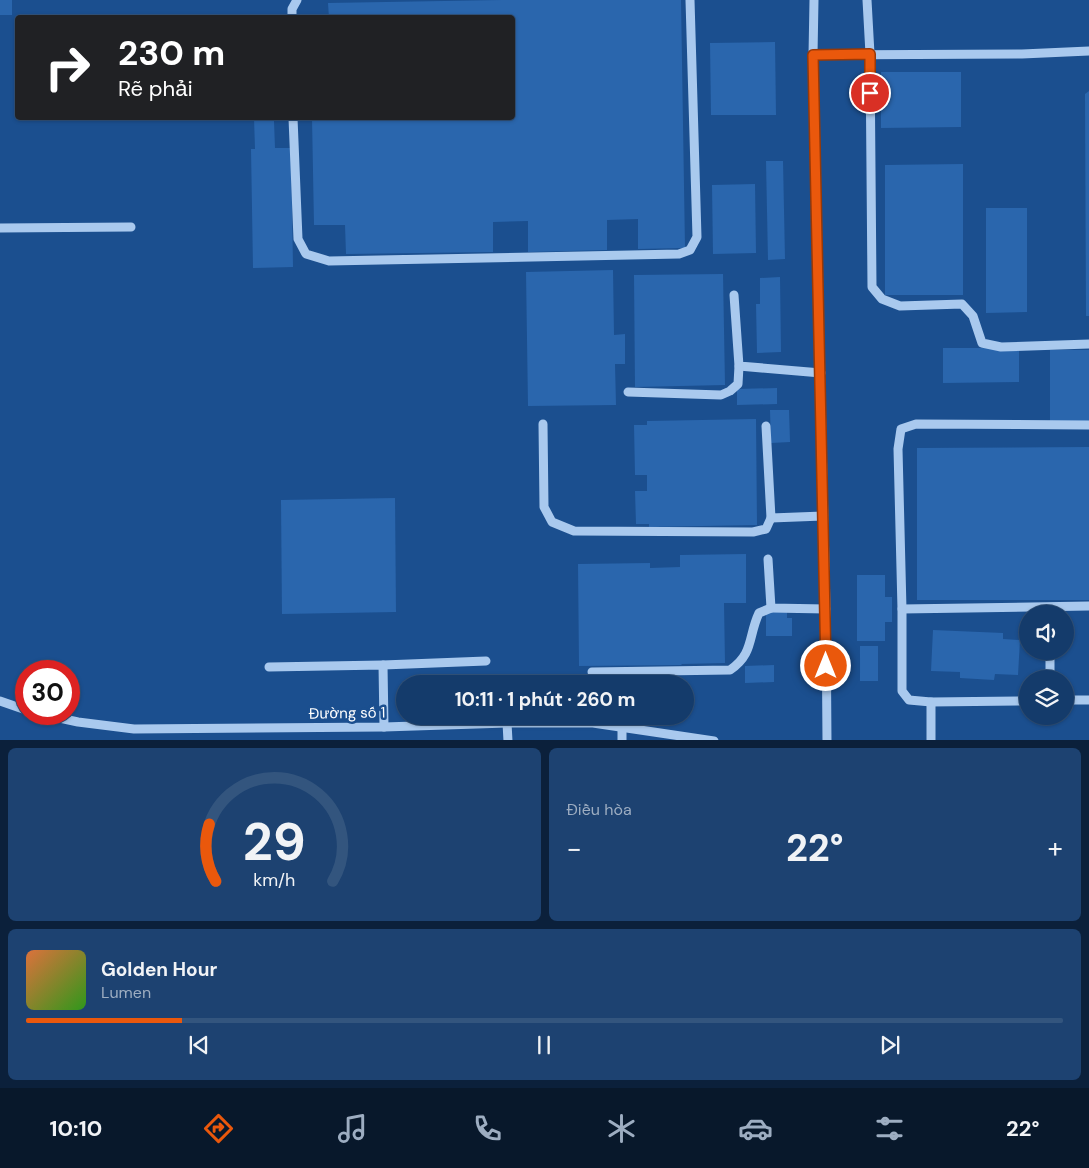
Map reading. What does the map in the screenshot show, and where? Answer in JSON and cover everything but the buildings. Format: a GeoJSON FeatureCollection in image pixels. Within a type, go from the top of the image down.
{"type":"FeatureCollection","features":[{"type":"Feature","properties":{"kind":"street"},"geometry":{"type":"LineString","coordinates":[[292,15],[292,9],[297,0]]}},
{"type":"Feature","properties":{"kind":"street"},"geometry":{"type":"LineString","coordinates":[[293,120],[298,239],[306,254],[329,261],[679,254],[690,250],[697,237],[690,0]]}},
{"type":"Feature","properties":{"kind":"street"},"geometry":{"type":"LineString","coordinates":[[814,0],[813,55],[826,609],[827,740]]}},
{"type":"Feature","properties":{"kind":"street"},"geometry":{"type":"LineString","coordinates":[[867,0],[870,54],[872,287],[882,298],[900,306],[962,304],[973,316],[982,343],[1001,346],[1089,344]]}},
{"type":"Feature","properties":{"kind":"street"},"geometry":{"type":"LineString","coordinates":[[813,55],[1022,54],[1089,51]]}},
{"type":"Feature","properties":{"kind":"street"},"geometry":{"type":"LineString","coordinates":[[0,228],[131,227]]}},
{"type":"Feature","properties":{"kind":"street"},"geometry":{"type":"LineString","coordinates":[[628,392],[721,395],[730,391],[738,384],[739,366],[734,295]]}},
{"type":"Feature","properties":{"kind":"street"},"geometry":{"type":"LineString","coordinates":[[739,366],[821,373]]}},
{"type":"Feature","properties":{"kind":"street"},"geometry":{"type":"LineString","coordinates":[[543,424],[544,507],[552,522],[574,531],[753,532],[766,529],[772,518],[766,426]]}},
{"type":"Feature","properties":{"kind":"street"},"geometry":{"type":"LineString","coordinates":[[1019,701],[931,702],[909,700],[902,692],[898,449],[902,429],[916,424],[1089,426]]}},
{"type":"Feature","properties":{"kind":"street"},"geometry":{"type":"LineString","coordinates":[[772,518],[823,516]]}},
{"type":"Feature","properties":{"kind":"street"},"geometry":{"type":"LineString","coordinates":[[768,559],[771,608]]}},
{"type":"Feature","properties":{"kind":"street"},"geometry":{"type":"LineString","coordinates":[[1074,608],[1089,606]]}},
{"type":"Feature","properties":{"kind":"street"},"geometry":{"type":"LineString","coordinates":[[592,672],[730,670],[739,664],[748,650],[754,624],[759,613],[771,608],[826,609]]}},
{"type":"Feature","properties":{"kind":"street"},"geometry":{"type":"LineString","coordinates":[[902,609],[1019,610]]}},
{"type":"Feature","properties":{"kind":"street"},"geometry":{"type":"LineString","coordinates":[[269,667],[486,661]]}},
{"type":"Feature","properties":{"kind":"street"},"geometry":{"type":"LineString","coordinates":[[383,665],[384,726]]}},
{"type":"Feature","properties":{"kind":"street"},"geometry":{"type":"LineString","coordinates":[[1074,700],[1089,700]]}},
{"type":"Feature","properties":{"kind":"street"},"geometry":{"type":"LineString","coordinates":[[0,701],[15,706]]}},
{"type":"Feature","properties":{"kind":"street"},"geometry":{"type":"LineString","coordinates":[[931,702],[931,740]]}},
{"type":"Feature","properties":{"kind":"street","name":"Đường số 1"},"geometry":{"type":"LineString","coordinates":[[80,722],[134,729],[425,725]]}},
{"type":"Feature","properties":{"kind":"street"},"geometry":{"type":"LineString","coordinates":[[508,725],[508,740]]}},
{"type":"Feature","properties":{"kind":"street","name":"Đường số 1"},"geometry":{"type":"LineString","coordinates":[[612,725],[714,740]]}},
{"type":"Feature","properties":{"kind":"street"},"geometry":{"type":"LineString","coordinates":[[622,726],[622,740]]}},
{"type":"Feature","properties":{"kind":"route"},"geometry":{"type":"LineString","coordinates":[[826,666],[813,55],[870,54],[870,93]]}}]}
